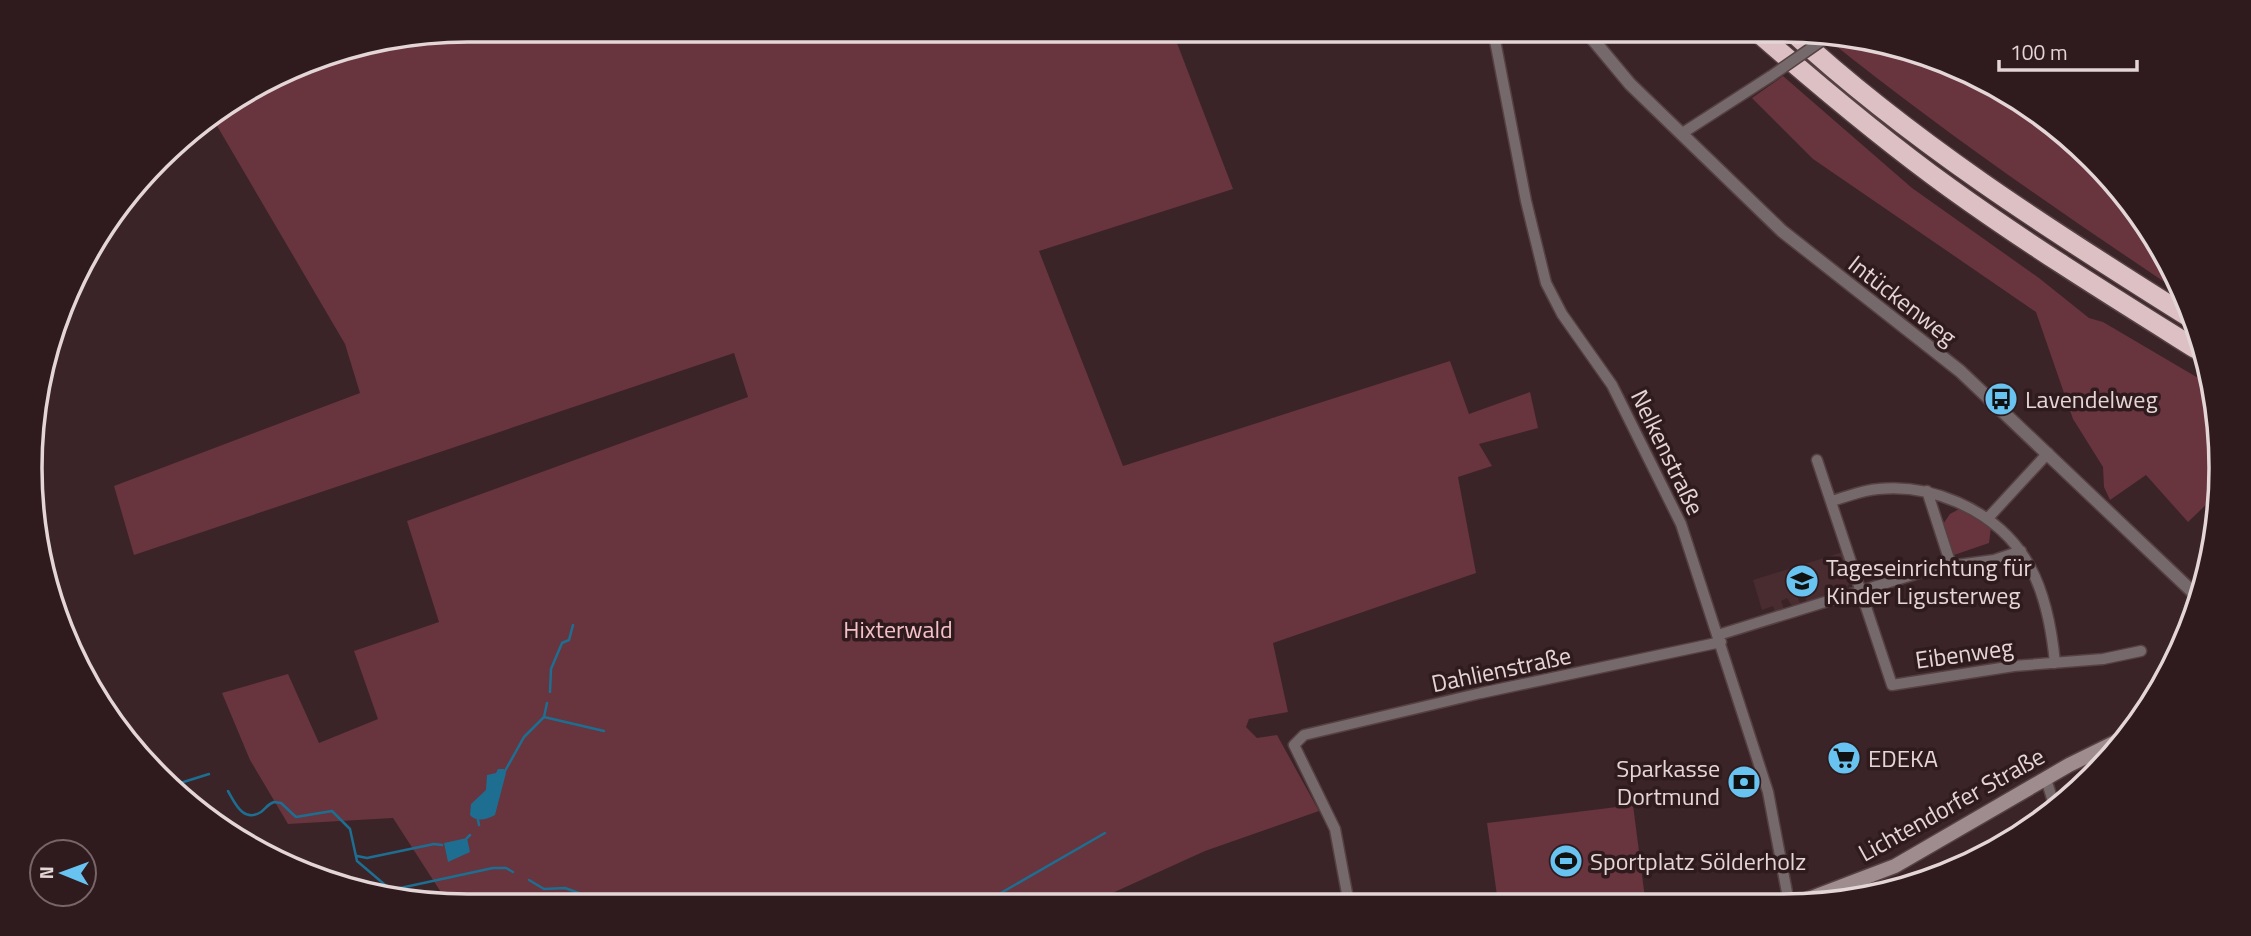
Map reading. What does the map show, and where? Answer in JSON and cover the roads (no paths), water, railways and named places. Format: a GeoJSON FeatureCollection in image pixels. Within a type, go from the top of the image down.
{"type":"FeatureCollection","features":[{"type":"Feature","properties":{"kind":"highway"},"geometry":{"type":"LineString","coordinates":[[1769,42],[1832,96],[1950,188],[2079,276],[2190,345]]}},
{"type":"Feature","properties":{"kind":"highway"},"geometry":{"type":"LineString","coordinates":[[1805,43],[1969,173],[2092,257],[2179,311]]}},
{"type":"Feature","properties":{"kind":"main road","name":"Lichtendorfer Straße"},"geometry":{"type":"LineString","coordinates":[[1827,891],[1895,866],[2103,749]]}},
{"type":"Feature","properties":{"kind":"street","name":"Nelkenstraße"},"geometry":{"type":"LineString","coordinates":[[1495,42],[1526,201],[1546,283],[1562,314],[1612,385],[1681,524],[1771,801],[1787,894]]}},
{"type":"Feature","properties":{"kind":"street","name":"Intückenweg"},"geometry":{"type":"LineString","coordinates":[[1595,42],[1630,84],[1782,231],[1959,372],[2190,590]]}},
{"type":"Feature","properties":{"kind":"street"},"geometry":{"type":"LineString","coordinates":[[1681,134],[1817,44]]}},
{"type":"Feature","properties":{"kind":"street"},"geometry":{"type":"LineString","coordinates":[[1988,518],[2048,453]]}},
{"type":"Feature","properties":{"kind":"street"},"geometry":{"type":"LineString","coordinates":[[1817,460],[1860,590]]}},
{"type":"Feature","properties":{"kind":"street"},"geometry":{"type":"LineString","coordinates":[[1831,501],[1875,489],[1927,491],[1962,504],[1988,518],[2021,551],[2045,598],[2055,663]]}},
{"type":"Feature","properties":{"kind":"street"},"geometry":{"type":"LineString","coordinates":[[1927,491],[1952,568]]}},
{"type":"Feature","properties":{"kind":"street","name":"Dahlienstraße"},"geometry":{"type":"LineString","coordinates":[[1347,894],[1335,829],[1294,745],[1304,735],[1720,639],[1860,590],[1935,568],[1952,568],[1994,560],[2021,551]]}},
{"type":"Feature","properties":{"kind":"street","name":"Eibenweg"},"geometry":{"type":"LineString","coordinates":[[1860,590],[1892,685],[2103,659],[2141,651]]}},
{"type":"Feature","properties":{"kind":"street"},"geometry":{"type":"LineString","coordinates":[[2046,779],[2052,798]]}},
{"type":"Feature","properties":{"kind":"water"},"geometry":{"type":"Polygon","coordinates":[[[498,769],[504,769],[506,773],[495,815],[476,819],[470,815],[471,804],[486,790],[487,775],[496,773],[498,769]]]}},
{"type":"Feature","properties":{"kind":"water"},"geometry":{"type":"Polygon","coordinates":[[[467,838],[470,852],[448,862],[444,843],[467,838]]]}},
{"type":"Feature","properties":{"kind":"waterway"},"geometry":{"type":"LineString","coordinates":[[550,692],[551,669],[562,643],[569,640],[573,625]]}},
{"type":"Feature","properties":{"kind":"waterway"},"geometry":{"type":"LineString","coordinates":[[505,771],[524,737],[544,717],[547,703]]}},
{"type":"Feature","properties":{"kind":"waterway"},"geometry":{"type":"LineString","coordinates":[[544,717],[604,731]]}},
{"type":"Feature","properties":{"kind":"waterway"},"geometry":{"type":"LineString","coordinates":[[181,783],[209,774]]}},
{"type":"Feature","properties":{"kind":"waterway"},"geometry":{"type":"LineString","coordinates":[[228,791],[240,810],[249,815],[261,812],[274,802],[281,803],[296,817],[332,811],[350,829],[357,861],[387,886]]}},
{"type":"Feature","properties":{"kind":"waterway"},"geometry":{"type":"LineString","coordinates":[[478,820],[479,825]]}},
{"type":"Feature","properties":{"kind":"waterway"},"geometry":{"type":"LineString","coordinates":[[999,894],[1105,833]]}},
{"type":"Feature","properties":{"kind":"waterway"},"geometry":{"type":"LineString","coordinates":[[467,838],[470,835]]}},
{"type":"Feature","properties":{"kind":"waterway"},"geometry":{"type":"LineString","coordinates":[[357,856],[367,858],[434,844],[442,845]]}},
{"type":"Feature","properties":{"kind":"waterway"},"geometry":{"type":"LineString","coordinates":[[400,888],[493,868],[506,868],[513,872]]}},
{"type":"Feature","properties":{"kind":"waterway"},"geometry":{"type":"LineString","coordinates":[[529,880],[544,889],[565,888],[581,894]]}},
{"type":"Feature","properties":{"kind":"place","name":"Lavendelweg"},"geometry":{"type":"Point","coordinates":[2001,399]}},
{"type":"Feature","properties":{"kind":"place","name":"Tageseinrichtung für Kinder Ligusterweg"},"geometry":{"type":"Point","coordinates":[1802,581]}},
{"type":"Feature","properties":{"kind":"place","name":"EDEKA"},"geometry":{"type":"Point","coordinates":[1844,758]}},
{"type":"Feature","properties":{"kind":"place","name":"Sparkasse Dortmund"},"geometry":{"type":"Point","coordinates":[1744,782]}},
{"type":"Feature","properties":{"kind":"place","name":"Sportplatz Sölderholz"},"geometry":{"type":"Point","coordinates":[1566,861]}},
{"type":"Feature","properties":{"kind":"park label","name":"Hixterwald"},"geometry":{"type":"Point","coordinates":[898,629]}}]}
